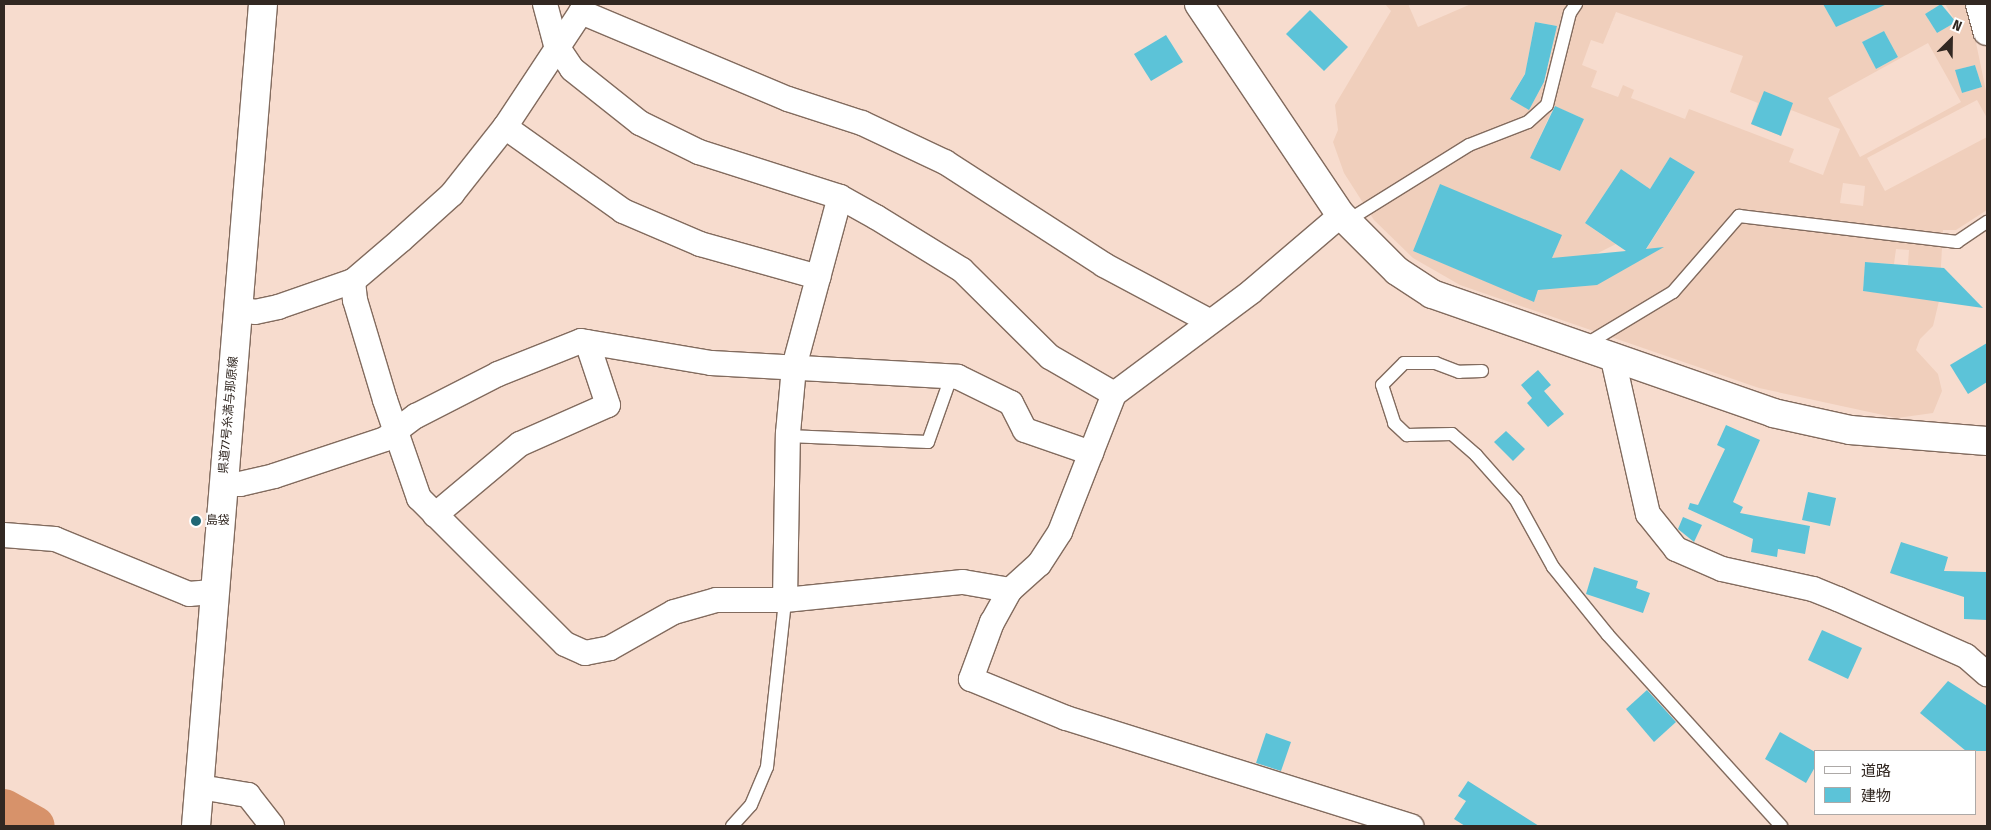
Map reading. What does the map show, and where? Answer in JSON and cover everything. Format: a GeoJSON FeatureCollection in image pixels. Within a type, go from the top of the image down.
{"type":"FeatureCollection","features":[{"type":"Feature","properties":{"kind":"street","name":"県道77号糸満与那原線"},"geometry":{"type":"LineString","coordinates":[[196,826],[263,4]]}},
{"type":"Feature","properties":{"kind":"street"},"geometry":{"type":"LineString","coordinates":[[545,4],[556,46],[572,68],[640,123],[698,152],[840,197],[962,270],[1050,356],[1114,394]]}},
{"type":"Feature","properties":{"kind":"street"},"geometry":{"type":"LineString","coordinates":[[1199,4],[1344,218],[1398,271],[1432,294],[1613,359],[1792,417],[1850,430],[1987,441]]}},
{"type":"Feature","properties":{"kind":"street"},"geometry":{"type":"LineString","coordinates":[[1980,4],[1987,31]]}},
{"type":"Feature","properties":{"kind":"street"},"geometry":{"type":"LineString","coordinates":[[238,308],[255,312],[278,307],[353,281],[452,194],[506,127],[556,46],[582,12],[788,99],[862,123],[945,162],[1104,265],[1209,321]]}},
{"type":"Feature","properties":{"kind":"street"},"geometry":{"type":"LineString","coordinates":[[506,127],[623,211],[700,244],[818,277]]}},
{"type":"Feature","properties":{"kind":"street"},"geometry":{"type":"LineString","coordinates":[[784,600],[788,436],[794,367],[840,197]]}},
{"type":"Feature","properties":{"kind":"street"},"geometry":{"type":"LineString","coordinates":[[1344,218],[1251,292],[1209,321],[1114,394],[1060,532],[1039,564],[1010,590],[992,622],[971,678],[1066,718],[1410,826]]}},
{"type":"Feature","properties":{"kind":"street"},"geometry":{"type":"LineString","coordinates":[[353,281],[355,300],[419,498],[542,624],[565,644],[585,653],[610,648],[674,612],[716,600],[784,600],[962,582],[1010,590]]}},
{"type":"Feature","properties":{"kind":"street"},"geometry":{"type":"LineString","coordinates":[[223,482],[240,484],[274,476],[385,439],[396,428],[498,374],[581,341],[712,364],[952,377],[1011,403],[1025,430],[1091,453]]}},
{"type":"Feature","properties":{"kind":"street"},"geometry":{"type":"LineString","coordinates":[[436,515],[520,444],[608,404],[587,342]]}},
{"type":"Feature","properties":{"kind":"street"},"geometry":{"type":"LineString","coordinates":[[1613,359],[1648,514],[1676,549],[1722,569],[1814,589],[1838,598],[1966,656],[1987,674]]}},
{"type":"Feature","properties":{"kind":"street"},"geometry":{"type":"LineString","coordinates":[[4,535],[55,539],[190,594],[214,592]]}},
{"type":"Feature","properties":{"kind":"street"},"geometry":{"type":"LineString","coordinates":[[200,787],[248,795],[272,826]]}},
{"type":"Feature","properties":{"kind":"lane"},"geometry":{"type":"LineString","coordinates":[[1344,218],[1469,145],[1528,122],[1547,105],[1570,13],[1576,4]]}},
{"type":"Feature","properties":{"kind":"lane"},"geometry":{"type":"LineString","coordinates":[[1582,347],[1673,292],[1739,216],[1957,242],[1987,222]]}},
{"type":"Feature","properties":{"kind":"lane"},"geometry":{"type":"LineString","coordinates":[[1482,371],[1459,372],[1436,363],[1404,363],[1382,384],[1394,423],[1407,435],[1452,434],[1476,455],[1516,500],[1553,567],[1608,635],[1781,826]]}},
{"type":"Feature","properties":{"kind":"lane"},"geometry":{"type":"LineString","coordinates":[[788,436],[928,442],[952,377]]}},
{"type":"Feature","properties":{"kind":"lane"},"geometry":{"type":"LineString","coordinates":[[732,826],[751,805],[767,767],[784,600]]}},
{"type":"Feature","properties":{"kind":"shaded area"},"geometry":{"type":"Polygon","coordinates":[[[1385,4],[1408,4],[1418,27],[1471,4],[1823,4],[1836,27],[1861,15],[1856,4],[1941,4],[1925,14],[1937,33],[1956,22],[1945,4],[1968,4],[1987,96],[1987,118],[1977,100],[1867,158],[1885,191],[1987,137],[1987,210],[1956,230],[1943,230],[1941,268],[1908,265],[1909,250],[1896,249],[1894,264],[1865,262],[1863,291],[1905,295],[1941,269],[1939,301],[1933,326],[1920,339],[1916,350],[1938,374],[1942,391],[1933,413],[1897,418],[1759,388],[1460,285],[1413,258],[1374,220],[1344,173],[1333,142],[1338,130],[1335,105],[1391,11],[1385,4]],[[1616,12],[1603,44],[1591,40],[1582,65],[1597,71],[1591,87],[1618,97],[1623,85],[1634,90],[1631,98],[1685,119],[1689,109],[1794,149],[1789,162],[1823,175],[1840,129],[1791,110],[1781,136],[1751,124],[1758,103],[1730,92],[1743,56],[1616,12]],[[1535,22],[1527,64],[1548,68],[1557,26],[1535,22]],[[1884,31],[1862,42],[1876,69],[1898,57],[1884,31]],[[1928,43],[1828,98],[1860,157],[1961,102],[1928,43]],[[1530,65],[1510,99],[1529,109],[1549,74],[1530,65]],[[1975,65],[1956,70],[1962,93],[1982,87],[1975,65]],[[1554,106],[1530,158],[1560,171],[1584,119],[1554,106]],[[1670,157],[1616,244],[1596,254],[1639,261],[1695,172],[1670,157]],[[1621,169],[1585,223],[1611,241],[1647,187],[1621,169]],[[1843,183],[1840,203],[1863,206],[1865,186],[1843,183]],[[1440,185],[1413,251],[1534,301],[1561,235],[1440,185]]]}},
{"type":"Feature","properties":{"kind":"building"},"geometry":{"type":"Polygon","coordinates":[[[1823,4],[1887,4],[1836,27],[1823,4]]]}},
{"type":"Feature","properties":{"kind":"building"},"geometry":{"type":"Polygon","coordinates":[[[1941,4],[1956,22],[1937,33],[1925,14],[1941,4]]]}},
{"type":"Feature","properties":{"kind":"building"},"geometry":{"type":"Polygon","coordinates":[[[1310,10],[1348,47],[1324,71],[1286,34],[1310,10]]]}},
{"type":"Feature","properties":{"kind":"building"},"geometry":{"type":"Polygon","coordinates":[[[1535,22],[1557,26],[1544,82],[1529,110],[1510,99],[1525,74],[1535,22]]]}},
{"type":"Feature","properties":{"kind":"building"},"geometry":{"type":"Polygon","coordinates":[[[1884,31],[1898,57],[1876,69],[1862,42],[1884,31]]]}},
{"type":"Feature","properties":{"kind":"building"},"geometry":{"type":"Polygon","coordinates":[[[1166,35],[1183,62],[1151,81],[1134,54],[1166,35]]]}},
{"type":"Feature","properties":{"kind":"building"},"geometry":{"type":"Polygon","coordinates":[[[1975,65],[1982,87],[1962,93],[1955,70],[1975,65]]]}},
{"type":"Feature","properties":{"kind":"building"},"geometry":{"type":"Polygon","coordinates":[[[1764,91],[1793,103],[1781,136],[1751,124],[1764,91]]]}},
{"type":"Feature","properties":{"kind":"building"},"geometry":{"type":"Polygon","coordinates":[[[1555,106],[1584,119],[1560,171],[1530,158],[1555,106]]]}},
{"type":"Feature","properties":{"kind":"building"},"geometry":{"type":"Polygon","coordinates":[[[1670,157],[1695,172],[1646,249],[1664,247],[1597,285],[1538,290],[1534,302],[1413,251],[1440,184],[1562,235],[1552,258],[1626,251],[1585,223],[1621,169],[1650,189],[1670,157]]]}},
{"type":"Feature","properties":{"kind":"building"},"geometry":{"type":"Polygon","coordinates":[[[1865,262],[1944,268],[1983,308],[1863,291],[1865,262]]]}},
{"type":"Feature","properties":{"kind":"building"},"geometry":{"type":"Polygon","coordinates":[[[1987,343],[1987,382],[1968,394],[1950,365],[1987,343]]]}},
{"type":"Feature","properties":{"kind":"building"},"geometry":{"type":"Polygon","coordinates":[[[1538,370],[1551,385],[1544,391],[1564,414],[1548,427],[1527,403],[1532,398],[1521,385],[1538,370]]]}},
{"type":"Feature","properties":{"kind":"building"},"geometry":{"type":"Polygon","coordinates":[[[1726,425],[1760,440],[1733,502],[1743,507],[1740,513],[1810,526],[1805,554],[1778,549],[1777,557],[1751,552],[1753,539],[1688,509],[1690,503],[1698,505],[1725,449],[1717,445],[1726,425]]]}},
{"type":"Feature","properties":{"kind":"building"},"geometry":{"type":"Polygon","coordinates":[[[1506,431],[1525,449],[1513,461],[1494,442],[1506,431]]]}},
{"type":"Feature","properties":{"kind":"building"},"geometry":{"type":"Polygon","coordinates":[[[1808,492],[1836,498],[1830,526],[1802,520],[1808,492]]]}},
{"type":"Feature","properties":{"kind":"building"},"geometry":{"type":"Polygon","coordinates":[[[1683,517],[1702,525],[1694,542],[1678,529],[1683,517]]]}},
{"type":"Feature","properties":{"kind":"building"},"geometry":{"type":"Polygon","coordinates":[[[1901,542],[1948,557],[1944,571],[1987,572],[1987,620],[1964,619],[1964,597],[1890,573],[1901,542]]]}},
{"type":"Feature","properties":{"kind":"building"},"geometry":{"type":"Polygon","coordinates":[[[1594,567],[1638,581],[1636,588],[1650,593],[1643,613],[1586,594],[1594,567]]]}},
{"type":"Feature","properties":{"kind":"building"},"geometry":{"type":"Polygon","coordinates":[[[1822,630],[1862,648],[1848,679],[1808,660],[1822,630]]]}},
{"type":"Feature","properties":{"kind":"building"},"geometry":{"type":"Polygon","coordinates":[[[1948,681],[1987,706],[1987,751],[1965,750],[1920,713],[1948,681]]]}},
{"type":"Feature","properties":{"kind":"building"},"geometry":{"type":"Polygon","coordinates":[[[1647,690],[1676,722],[1654,742],[1626,709],[1647,690]]]}},
{"type":"Feature","properties":{"kind":"building"},"geometry":{"type":"Polygon","coordinates":[[[1780,732],[1814,751],[1814,769],[1806,783],[1765,759],[1780,732]]]}},
{"type":"Feature","properties":{"kind":"building"},"geometry":{"type":"Polygon","coordinates":[[[1266,733],[1291,742],[1281,771],[1256,763],[1266,733]]]}},
{"type":"Feature","properties":{"kind":"building"},"geometry":{"type":"Polygon","coordinates":[[[1468,781],[1539,826],[1465,826],[1454,819],[1466,801],[1458,796],[1468,781]]]}},
{"type":"Feature","properties":{"kind":"waterway"},"geometry":{"type":"LineString","coordinates":[[4,809],[35,826]]}},
{"type":"Feature","properties":{"kind":"place","name":"島袋"},"geometry":{"type":"Point","coordinates":[196,521]}}]}
